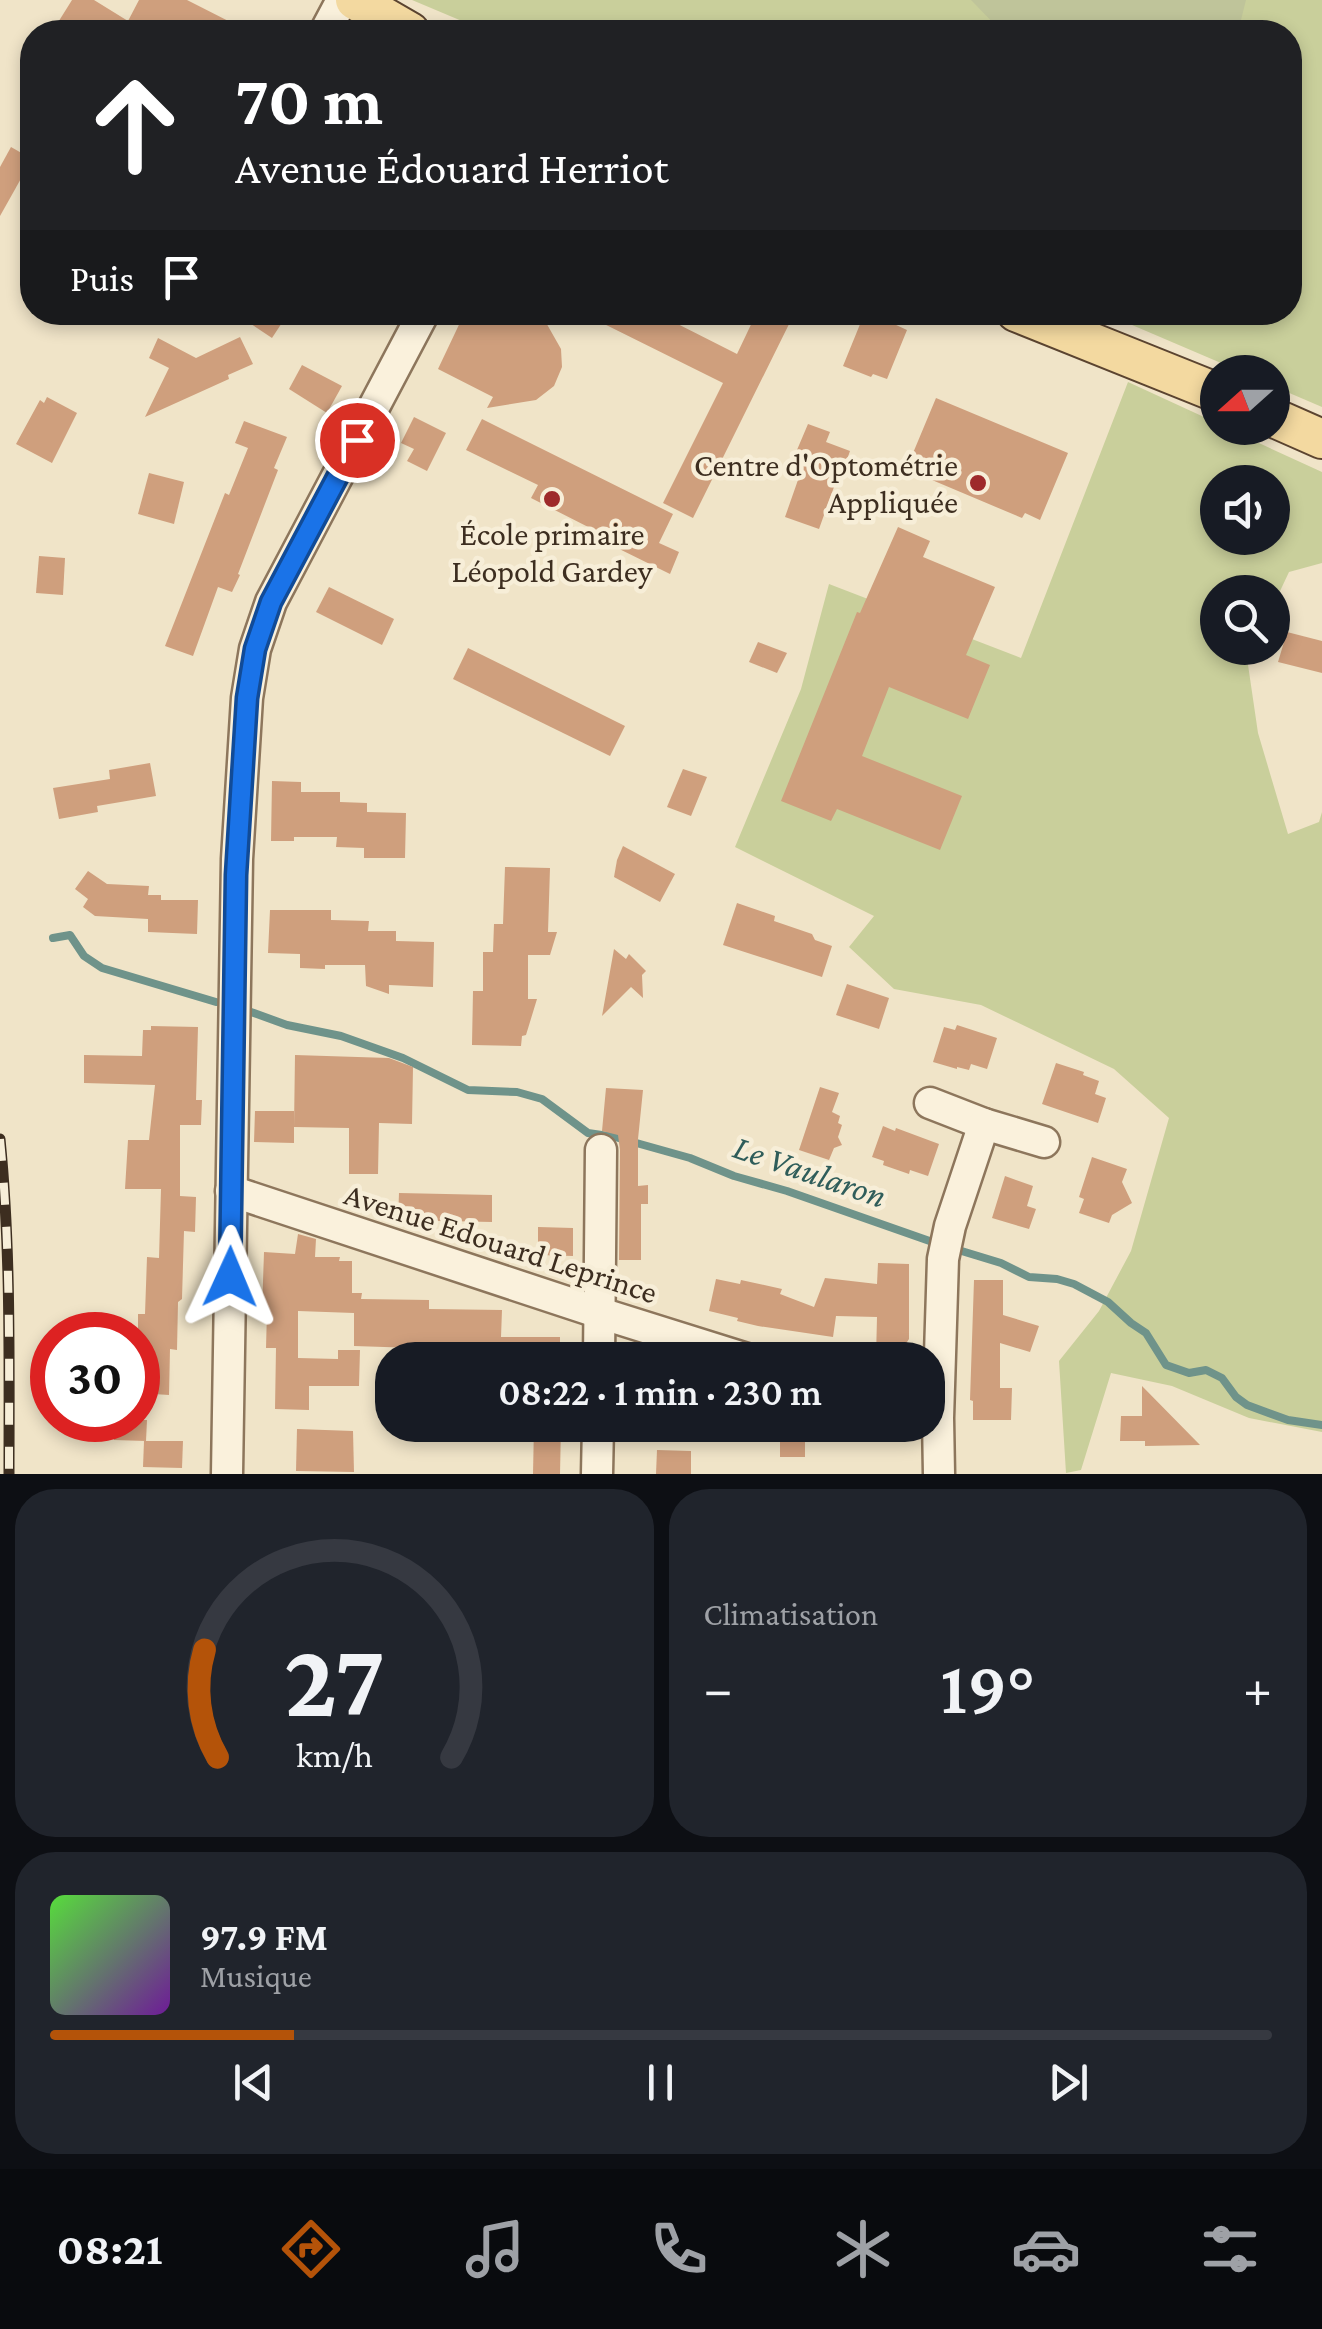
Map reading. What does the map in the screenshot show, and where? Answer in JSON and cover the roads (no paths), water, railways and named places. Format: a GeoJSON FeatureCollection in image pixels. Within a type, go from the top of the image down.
{"type":"FeatureCollection","features":[{"type":"Feature","properties":{"kind":"main road"},"geometry":{"type":"LineString","coordinates":[[355,0],[388,20]]}},
{"type":"Feature","properties":{"kind":"main road"},"geometry":{"type":"LineString","coordinates":[[1048,325],[1200,386]]}},
{"type":"Feature","properties":{"kind":"main road"},"geometry":{"type":"LineString","coordinates":[[1290,425],[1322,439]]}},
{"type":"Feature","properties":{"kind":"street"},"geometry":{"type":"LineString","coordinates":[[227,1474],[239,823],[247,698],[255,649],[271,602],[417,325]]}},
{"type":"Feature","properties":{"kind":"street"},"geometry":{"type":"LineString","coordinates":[[930,1103],[1044,1142]]}},
{"type":"Feature","properties":{"kind":"street"},"geometry":{"type":"LineString","coordinates":[[938,1342],[943,1259],[950,1226],[984,1124]]}},
{"type":"Feature","properties":{"kind":"street"},"geometry":{"type":"LineString","coordinates":[[599,1342],[600,1150]]}},
{"type":"Feature","properties":{"kind":"street","name":"Avenue Edouard Leprince"},"geometry":{"type":"LineString","coordinates":[[231,1191],[693,1342]]}},
{"type":"Feature","properties":{"kind":"street"},"geometry":{"type":"LineString","coordinates":[[597,1474],[598,1442]]}},
{"type":"Feature","properties":{"kind":"street"},"geometry":{"type":"LineString","coordinates":[[936,1442],[940,1474]]}},
{"type":"Feature","properties":{"kind":"waterway","name":"Le Vaularon"},"geometry":{"type":"LineString","coordinates":[[53,938],[70,935],[84,956],[102,968],[216,1002]]}},
{"type":"Feature","properties":{"kind":"waterway","name":"Le Vaularon"},"geometry":{"type":"LineString","coordinates":[[251,1012],[287,1025],[341,1036],[403,1058],[468,1090],[517,1092],[542,1099],[588,1133],[690,1158],[941,1245]]}},
{"type":"Feature","properties":{"kind":"waterway","name":"Le Vaularon"},"geometry":{"type":"LineString","coordinates":[[955,1249],[1001,1263],[1029,1277],[1074,1284],[1108,1302],[1146,1333],[1166,1365],[1189,1373],[1206,1370],[1222,1378],[1247,1405],[1288,1420],[1322,1425]]}},
{"type":"Feature","properties":{"kind":"railway"},"geometry":{"type":"LineString","coordinates":[[0,1139],[8,1264],[9,1474]]}},
{"type":"Feature","properties":{"kind":"place","name":"Centre d'Optométrie Appliquée"},"geometry":{"type":"Point","coordinates":[978,483]}},
{"type":"Feature","properties":{"kind":"place","name":"École primaire Léopold Gardey"},"geometry":{"type":"Point","coordinates":[552,499]}}]}
